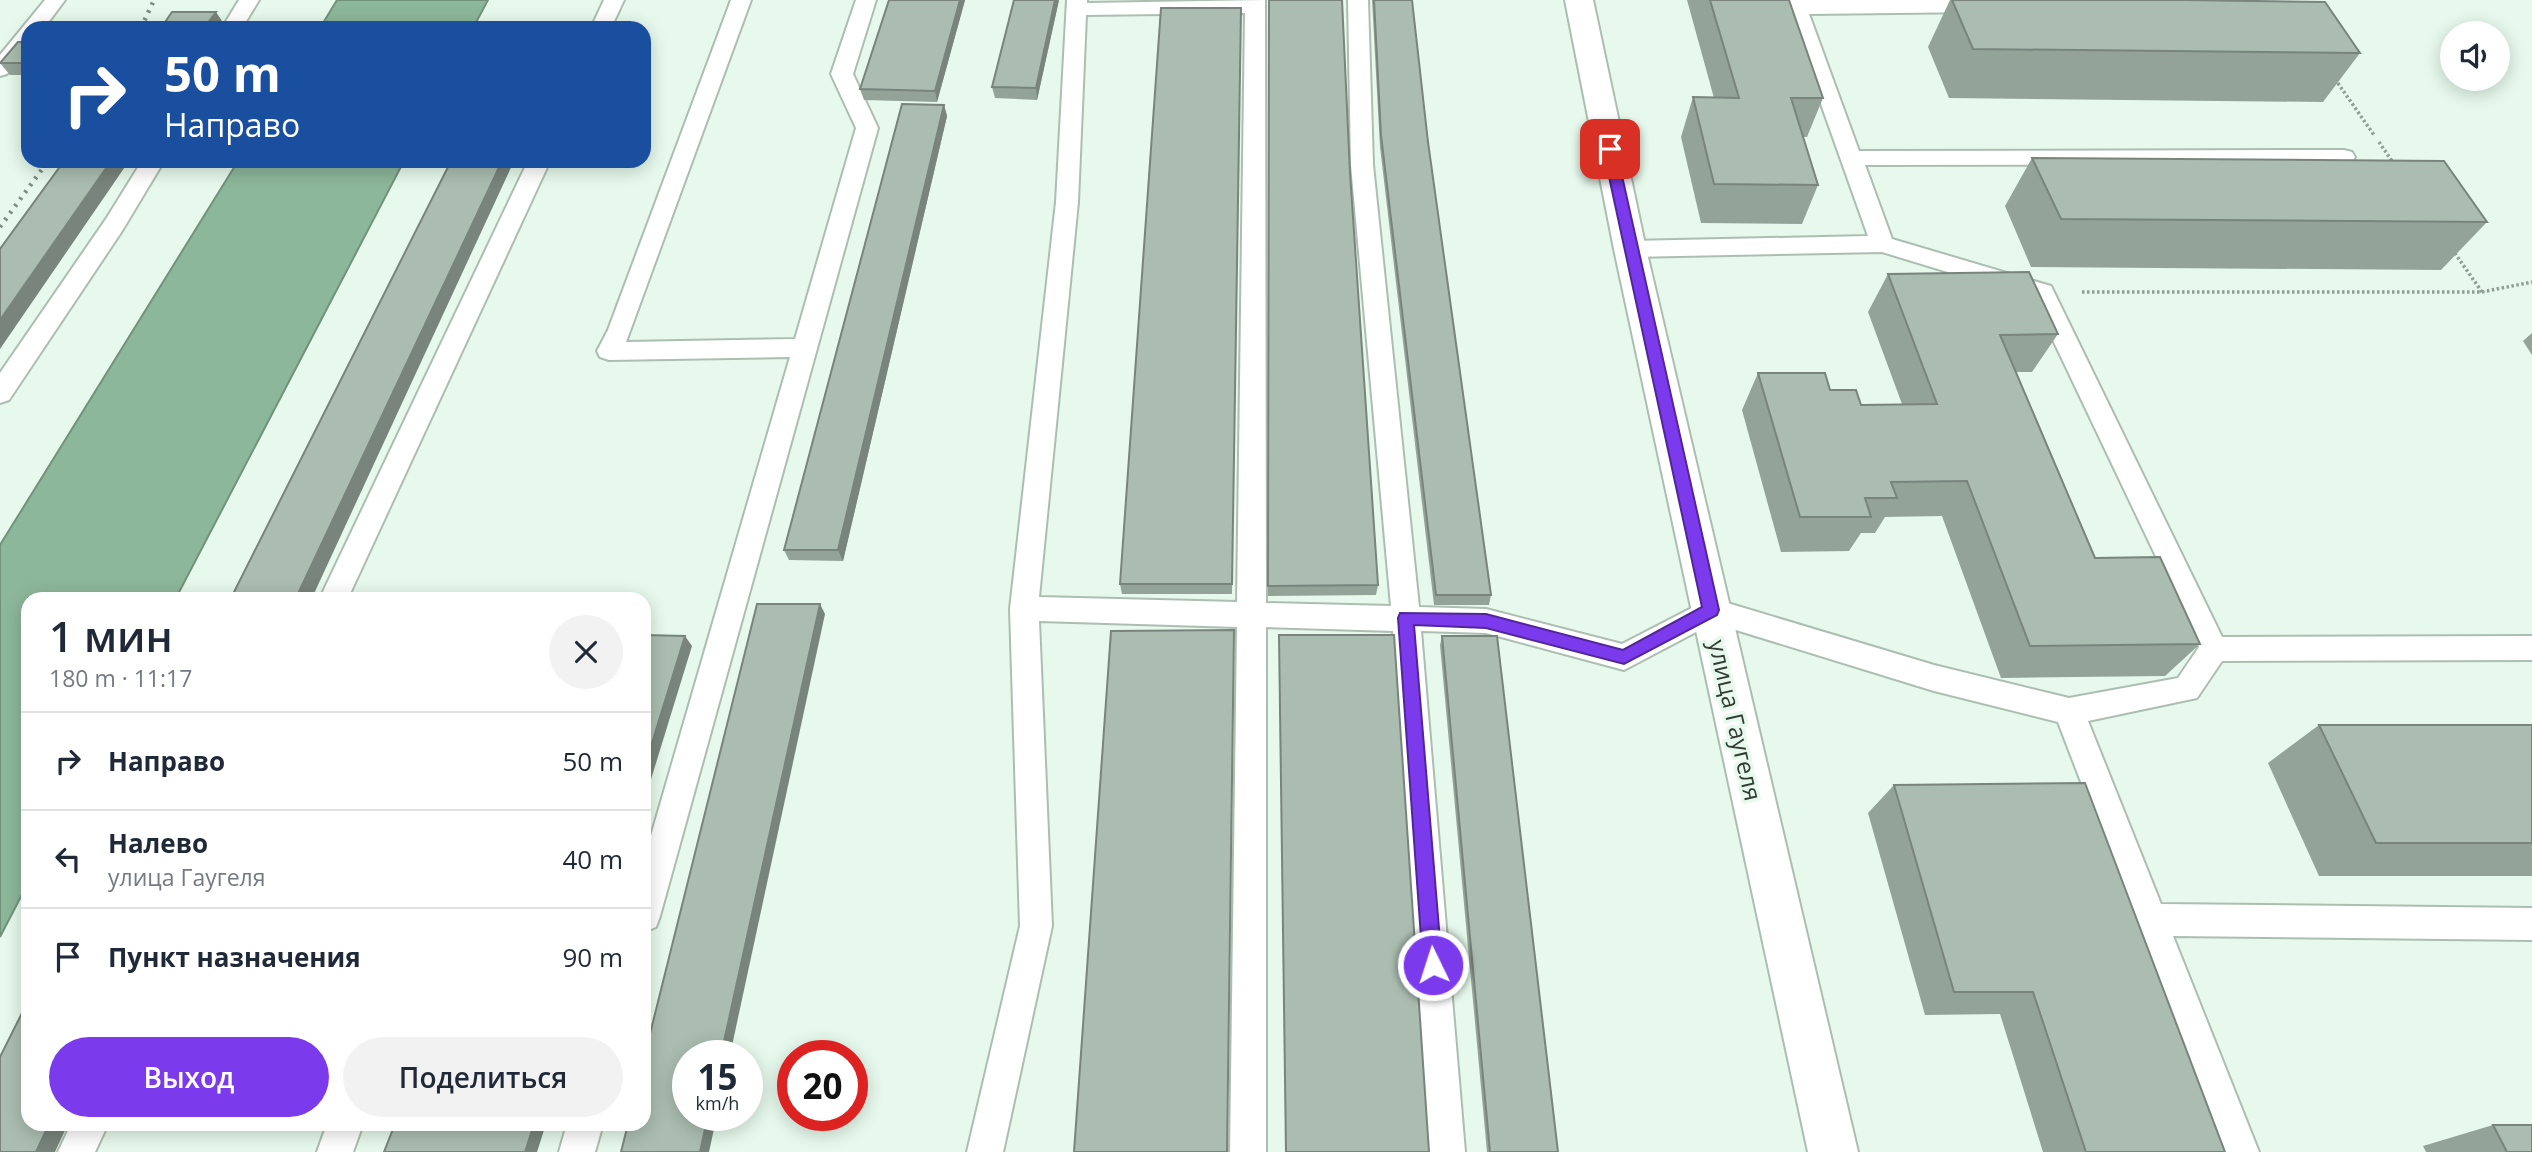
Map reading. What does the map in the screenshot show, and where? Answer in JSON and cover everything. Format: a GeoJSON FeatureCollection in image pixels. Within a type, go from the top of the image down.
{"type":"FeatureCollection","features":[{"type":"Feature","properties":{"kind":"street","name":"улица Гаугеля"},"geometry":{"type":"LineString","coordinates":[[1578,0],[1630,248],[1833,1152]]}},
{"type":"Feature","properties":{"kind":"lane"},"geometry":{"type":"LineString","coordinates":[[38,21],[55,0]]}},
{"type":"Feature","properties":{"kind":"lane"},"geometry":{"type":"LineString","coordinates":[[236,21],[249,0]]}},
{"type":"Feature","properties":{"kind":"lane"},"geometry":{"type":"LineString","coordinates":[[604,21],[614,0]]}},
{"type":"Feature","properties":{"kind":"lane"},"geometry":{"type":"LineString","coordinates":[[741,0],[610,351],[805,348]]}},
{"type":"Feature","properties":{"kind":"lane"},"geometry":{"type":"LineString","coordinates":[[651,891],[867,128],[842,74],[866,0]]}},
{"type":"Feature","properties":{"kind":"lane"},"geometry":{"type":"LineString","coordinates":[[1358,0],[1362,165],[1406,618],[1447,1152]]}},
{"type":"Feature","properties":{"kind":"lane"},"geometry":{"type":"LineString","coordinates":[[985,1152],[1036,926],[1024,609],[1067,202],[1077,5],[1255,3],[1248,1152]]}},
{"type":"Feature","properties":{"kind":"lane"},"geometry":{"type":"LineString","coordinates":[[1882,244],[1796,4],[2004,6]]}},
{"type":"Feature","properties":{"kind":"lane"},"geometry":{"type":"LineString","coordinates":[[0,69],[21,43]]}},
{"type":"Feature","properties":{"kind":"lane"},"geometry":{"type":"LineString","coordinates":[[1851,158],[2344,157]]}},
{"type":"Feature","properties":{"kind":"lane"},"geometry":{"type":"LineString","coordinates":[[0,393],[114,225],[149,168]]}},
{"type":"Feature","properties":{"kind":"lane"},"geometry":{"type":"LineString","coordinates":[[337,592],[536,168]]}},
{"type":"Feature","properties":{"kind":"lane"},"geometry":{"type":"LineString","coordinates":[[1630,248],[1882,244],[2042,292],[2214,649]]}},
{"type":"Feature","properties":{"kind":"lane"},"geometry":{"type":"LineString","coordinates":[[1024,609],[1486,621],[1624,657],[1711,610],[1934,678],[2069,711],[2187,689],[2214,649]]}},
{"type":"Feature","properties":{"kind":"lane"},"geometry":{"type":"LineString","coordinates":[[2214,649],[2532,648]]}},
{"type":"Feature","properties":{"kind":"lane"},"geometry":{"type":"LineString","coordinates":[[2069,711],[2241,1152]]}},
{"type":"Feature","properties":{"kind":"lane"},"geometry":{"type":"LineString","coordinates":[[2150,920],[2532,924]]}},
{"type":"Feature","properties":{"kind":"lane"},"geometry":{"type":"LineString","coordinates":[[76,1152],[86,1131]]}},
{"type":"Feature","properties":{"kind":"lane"},"geometry":{"type":"LineString","coordinates":[[335,1152],[342,1131]]}},
{"type":"Feature","properties":{"kind":"lane"},"geometry":{"type":"LineString","coordinates":[[577,1152],[583,1131]]}},
{"type":"Feature","properties":{"kind":"path"},"geometry":{"type":"LineString","coordinates":[[2335,79],[2397,169]]}},
{"type":"Feature","properties":{"kind":"path"},"geometry":{"type":"LineString","coordinates":[[2451,247],[2482,292]]}},
{"type":"Feature","properties":{"kind":"path"},"geometry":{"type":"LineString","coordinates":[[2042,292],[2482,292],[2532,282]]}},
{"type":"Feature","properties":{"kind":"shaded area"},"geometry":{"type":"Polygon","coordinates":[[[337,0],[488,0],[477,21],[324,21],[337,0]]]}},
{"type":"Feature","properties":{"kind":"shaded area"},"geometry":{"type":"Polygon","coordinates":[[[234,168],[400,168],[179,592],[21,592],[21,896],[0,937],[0,545],[234,168]]]}},
{"type":"Feature","properties":{"kind":"building"},"geometry":{"type":"Polygon","coordinates":[[[889,0],[960,0],[935,91],[860,89],[889,0]]]}},
{"type":"Feature","properties":{"kind":"building"},"geometry":{"type":"Polygon","coordinates":[[[1014,0],[1055,0],[1036,88],[992,87],[1014,0]]]}},
{"type":"Feature","properties":{"kind":"building"},"geometry":{"type":"Polygon","coordinates":[[[1269,0],[1342,0],[1350,173],[1378,585],[1268,586],[1269,0]]]}},
{"type":"Feature","properties":{"kind":"building"},"geometry":{"type":"Polygon","coordinates":[[[1374,0],[1412,0],[1428,142],[1491,595],[1436,595],[1381,135],[1374,0]]]}},
{"type":"Feature","properties":{"kind":"building"},"geometry":{"type":"Polygon","coordinates":[[[1710,0],[1789,0],[1823,98],[1791,98],[1818,185],[1714,184],[1693,97],[1739,98],[1710,0]]]}},
{"type":"Feature","properties":{"kind":"building"},"geometry":{"type":"Polygon","coordinates":[[[1952,0],[2325,2],[2360,53],[1973,49],[1952,0]]]}},
{"type":"Feature","properties":{"kind":"building"},"geometry":{"type":"Polygon","coordinates":[[[1161,8],[1241,8],[1232,584],[1120,584],[1161,8]]]}},
{"type":"Feature","properties":{"kind":"building"},"geometry":{"type":"Polygon","coordinates":[[[172,12],[216,12],[209,21],[166,21],[172,12]]]}},
{"type":"Feature","properties":{"kind":"building"},"geometry":{"type":"Polygon","coordinates":[[[18,42],[21,42],[21,63],[0,63],[18,42]]]}},
{"type":"Feature","properties":{"kind":"building"},"geometry":{"type":"Polygon","coordinates":[[[902,104],[944,105],[838,550],[784,550],[902,104]]]}},
{"type":"Feature","properties":{"kind":"building"},"geometry":{"type":"Polygon","coordinates":[[[2032,158],[2444,161],[2487,222],[2061,219],[2032,158]]]}},
{"type":"Feature","properties":{"kind":"building"},"geometry":{"type":"Polygon","coordinates":[[[59,168],[106,168],[0,320],[0,249],[59,168]]]}},
{"type":"Feature","properties":{"kind":"building"},"geometry":{"type":"Polygon","coordinates":[[[447,168],[499,168],[299,592],[234,592],[447,168]]]}},
{"type":"Feature","properties":{"kind":"building"},"geometry":{"type":"Polygon","coordinates":[[[2029,272],[2058,334],[2000,335],[2095,558],[2160,557],[2200,644],[2030,646],[1967,481],[1891,482],[1897,498],[1865,498],[1871,517],[1800,517],[1758,373],[1825,373],[1830,390],[1856,390],[1861,405],[1937,404],[1888,274],[2029,272]]]}},
{"type":"Feature","properties":{"kind":"building"},"geometry":{"type":"Polygon","coordinates":[[[757,604],[820,604],[724,1040],[672,1040],[672,1131],[705,1131],[700,1152],[621,1152],[626,1131],[651,1131],[651,1030],[757,604]]]}},
{"type":"Feature","properties":{"kind":"building"},"geometry":{"type":"Polygon","coordinates":[[[1234,630],[1227,1152],[1074,1152],[1111,631],[1234,630]]]}},
{"type":"Feature","properties":{"kind":"building"},"geometry":{"type":"Polygon","coordinates":[[[651,635],[685,636],[651,746],[651,635]]]}},
{"type":"Feature","properties":{"kind":"building"},"geometry":{"type":"Polygon","coordinates":[[[1279,635],[1394,635],[1429,1152],[1286,1152],[1279,635]]]}},
{"type":"Feature","properties":{"kind":"building"},"geometry":{"type":"Polygon","coordinates":[[[1442,636],[1497,636],[1558,1152],[1490,1152],[1442,636]]]}},
{"type":"Feature","properties":{"kind":"building"},"geometry":{"type":"Polygon","coordinates":[[[2319,725],[2532,725],[2532,843],[2376,843],[2319,725]]]}},
{"type":"Feature","properties":{"kind":"building"},"geometry":{"type":"Polygon","coordinates":[[[2085,783],[2225,1152],[2086,1152],[2033,992],[1954,992],[1894,785],[2085,783]]]}},
{"type":"Feature","properties":{"kind":"building"},"geometry":{"type":"Polygon","coordinates":[[[21,1015],[21,1131],[46,1131],[36,1152],[0,1152],[0,1057],[21,1015]]]}},
{"type":"Feature","properties":{"kind":"building"},"geometry":{"type":"Polygon","coordinates":[[[2493,1125],[2532,1125],[2532,1152],[2507,1152],[2493,1125]]]}},
{"type":"Feature","properties":{"kind":"building"},"geometry":{"type":"Polygon","coordinates":[[[392,1131],[532,1131],[525,1152],[384,1152],[392,1131]]]}},
{"type":"Feature","properties":{"kind":"railway"},"geometry":{"type":"LineString","coordinates":[[144,21],[154,0]]}},
{"type":"Feature","properties":{"kind":"railway"},"geometry":{"type":"LineString","coordinates":[[0,227],[43,168]]}},
{"type":"Feature","properties":{"kind":"route"},"geometry":{"type":"LineString","coordinates":[[1433,965],[1406,618],[1486,621],[1624,657],[1711,610],[1610,149]]}}]}
